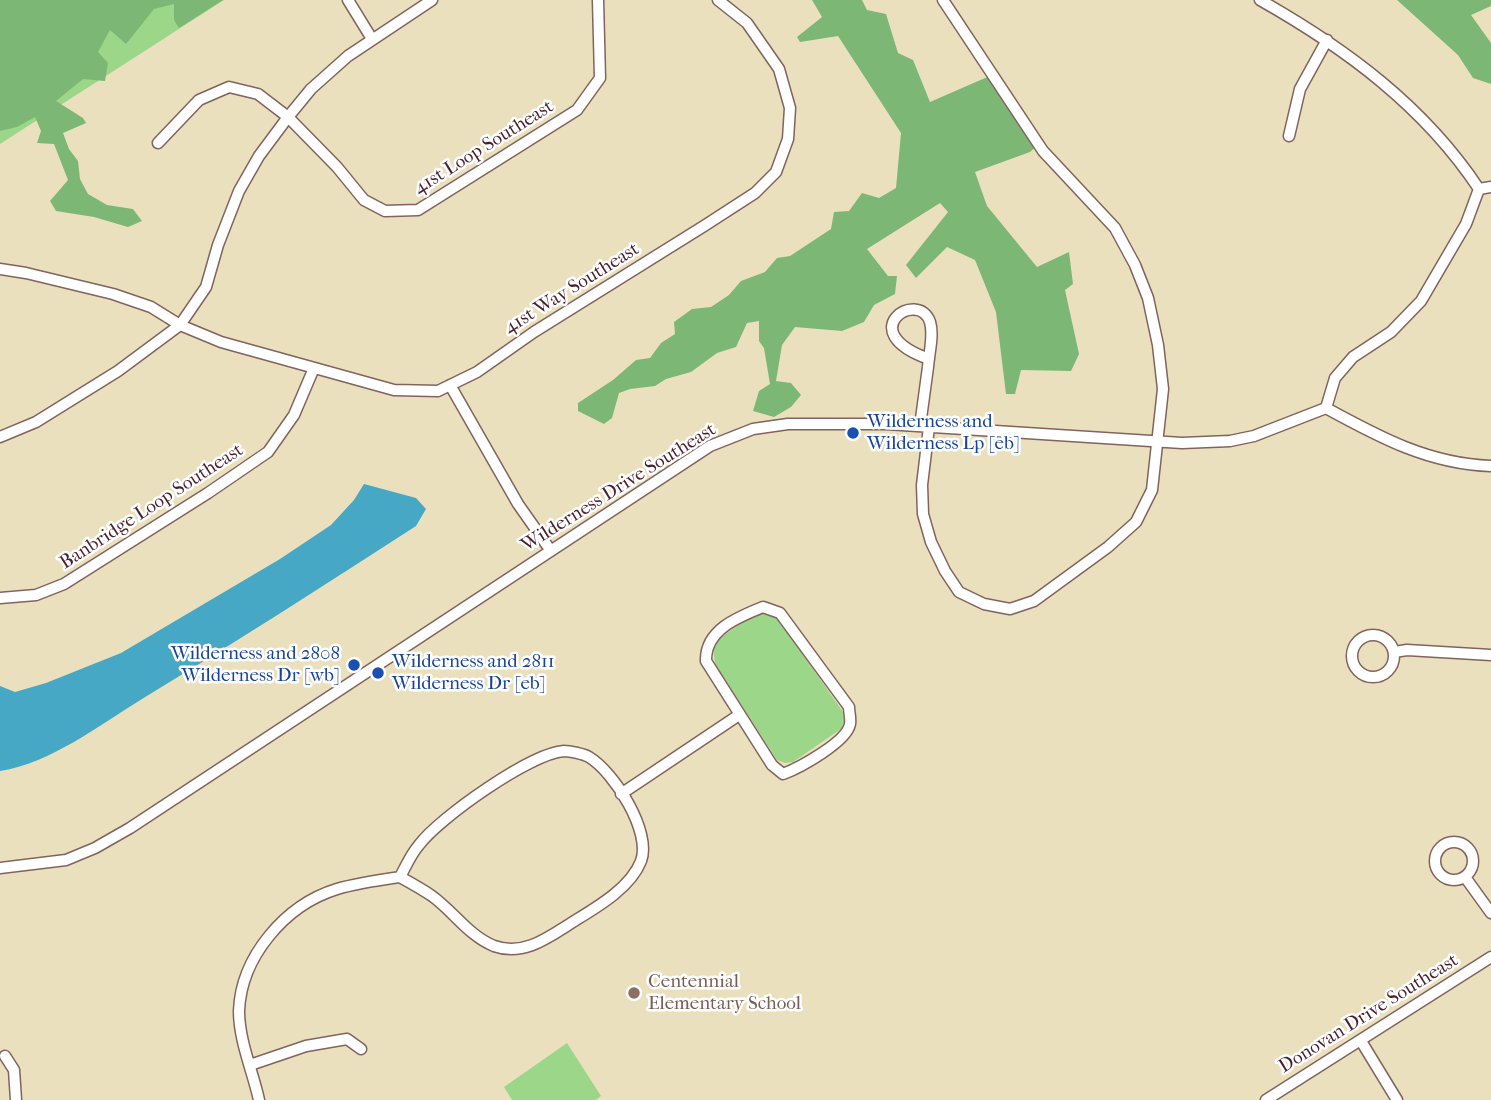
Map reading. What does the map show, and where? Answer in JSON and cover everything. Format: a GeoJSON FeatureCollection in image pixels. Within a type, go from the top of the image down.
{"type":"FeatureCollection","features":[{"type":"Feature","properties":{"kind":"street"},"geometry":{"type":"LineString","coordinates":[[348,0],[372,39]]}},
{"type":"Feature","properties":{"kind":"street"},"geometry":{"type":"LineString","coordinates":[[0,437],[36,422],[118,371],[180,325],[206,287],[218,245],[239,191],[259,156],[288,117],[311,89],[348,56],[432,0]]}},
{"type":"Feature","properties":{"kind":"street","name":"41st Loop Southeast"},"geometry":{"type":"LineString","coordinates":[[158,143],[199,100],[229,87],[258,94],[288,117],[337,167],[364,200],[385,211],[418,210],[577,110],[600,78],[598,0]]}},
{"type":"Feature","properties":{"kind":"street","name":"41st Way Southeast"},"geometry":{"type":"LineString","coordinates":[[0,269],[113,294],[151,307],[180,325],[221,342],[314,368],[394,390],[438,391],[477,372],[534,332],[755,193],[776,172],[788,139],[790,108],[779,69],[747,23],[718,0]]}},
{"type":"Feature","properties":{"kind":"street"},"geometry":{"type":"LineString","coordinates":[[929,359],[906,349],[895,340],[891,328],[900,313],[913,309],[926,315],[931,327],[922,485],[923,514],[930,542],[959,592],[984,604],[1010,609],[1034,601],[1108,547],[1136,522],[1152,490],[1163,389],[1158,345],[1147,298],[1135,265],[1115,228],[1043,150],[943,0]]}},
{"type":"Feature","properties":{"kind":"street"},"geometry":{"type":"LineString","coordinates":[[1260,0],[1326,40],[1374,74],[1410,107],[1479,189]]}},
{"type":"Feature","properties":{"kind":"street"},"geometry":{"type":"LineString","coordinates":[[1289,136],[1300,89],[1326,40]]}},
{"type":"Feature","properties":{"kind":"street"},"geometry":{"type":"LineString","coordinates":[[1479,189],[1491,187]]}},
{"type":"Feature","properties":{"kind":"street"},"geometry":{"type":"LineString","coordinates":[[1479,189],[1466,224],[1421,301],[1391,332],[1353,357],[1335,378],[1326,408],[1412,451],[1436,459],[1491,466]]}},
{"type":"Feature","properties":{"kind":"street","name":"Banbridge Loop Southeast"},"geometry":{"type":"LineString","coordinates":[[0,598],[36,595],[64,584],[208,494],[268,452],[294,415],[314,368]]}},
{"type":"Feature","properties":{"kind":"street"},"geometry":{"type":"LineString","coordinates":[[450,385],[518,504],[551,551]]}},
{"type":"Feature","properties":{"kind":"street","name":"Wilderness Drive Southeast"},"geometry":{"type":"LineString","coordinates":[[0,867],[66,860],[95,848],[130,828],[710,446],[753,429],[788,424],[925,427],[1157,443],[1230,441],[1254,436],[1326,408]]}},
{"type":"Feature","properties":{"kind":"street"},"geometry":{"type":"LineString","coordinates":[[763,607],[780,613],[849,707],[850,724],[843,738],[783,774],[772,765],[739,715],[706,661],[706,651],[711,638],[727,625],[763,607]]}},
{"type":"Feature","properties":{"kind":"street"},"geometry":{"type":"LineString","coordinates":[[1366,636],[1384,638],[1394,652],[1390,670],[1374,678],[1362,675],[1352,660],[1353,648],[1366,636]]}},
{"type":"Feature","properties":{"kind":"street"},"geometry":{"type":"LineString","coordinates":[[1394,652],[1406,650],[1491,655]]}},
{"type":"Feature","properties":{"kind":"street"},"geometry":{"type":"LineString","coordinates":[[621,794],[739,715]]}},
{"type":"Feature","properties":{"kind":"street"},"geometry":{"type":"LineString","coordinates":[[259,1100],[239,1013],[243,982],[257,951],[280,923],[335,890],[400,877],[433,896],[466,927],[492,945],[518,951],[542,941],[593,909],[632,879],[642,859],[643,836],[632,808],[611,779],[589,756],[564,751],[530,761],[435,827],[418,845],[400,877]]}},
{"type":"Feature","properties":{"kind":"street"},"geometry":{"type":"LineString","coordinates":[[1465,877],[1491,913]]}},
{"type":"Feature","properties":{"kind":"street","name":"Donovan Drive Southeast"},"geometry":{"type":"LineString","coordinates":[[1266,1100],[1491,957]]}},
{"type":"Feature","properties":{"kind":"street"},"geometry":{"type":"LineString","coordinates":[[250,1065],[306,1046],[347,1039],[361,1049]]}},
{"type":"Feature","properties":{"kind":"street"},"geometry":{"type":"LineString","coordinates":[[1361,1041],[1396,1100]]}},
{"type":"Feature","properties":{"kind":"street"},"geometry":{"type":"LineString","coordinates":[[5,1056],[13,1070],[16,1100]]}},
{"type":"Feature","properties":{"kind":"green space"},"geometry":{"type":"Polygon","coordinates":[[[0,0],[224,0],[0,144],[0,0]]]}},
{"type":"Feature","properties":{"kind":"green space"},"geometry":{"type":"Polygon","coordinates":[[[0,0],[223,0],[179,28],[174,20],[174,4],[154,9],[126,44],[110,30],[98,52],[108,63],[105,81],[83,79],[56,101],[83,118],[86,123],[63,133],[69,149],[78,161],[80,179],[88,194],[107,205],[133,209],[142,221],[128,227],[94,217],[56,211],[50,201],[68,180],[54,144],[37,143],[41,131],[35,117],[17,127],[0,131],[0,0]]]}},
{"type":"Feature","properties":{"kind":"green space"},"geometry":{"type":"Polygon","coordinates":[[[812,0],[862,0],[867,10],[886,14],[898,53],[913,60],[930,102],[992,75],[1039,144],[1030,152],[975,172],[987,206],[1037,267],[1069,252],[1073,284],[1065,290],[1079,354],[1071,371],[1021,370],[1015,394],[1006,394],[996,312],[975,260],[947,247],[916,278],[906,265],[948,212],[940,203],[867,249],[888,276],[897,276],[895,294],[874,305],[864,322],[842,331],[795,327],[782,345],[776,381],[791,383],[801,395],[791,407],[774,417],[753,411],[759,391],[770,384],[764,348],[759,341],[759,321],[747,323],[736,347],[717,353],[691,372],[666,379],[655,386],[619,393],[612,418],[604,424],[578,411],[578,403],[613,380],[636,360],[650,358],[661,343],[675,334],[674,322],[692,309],[711,307],[729,295],[741,281],[765,272],[777,258],[790,256],[831,229],[834,212],[849,211],[862,193],[879,198],[896,188],[901,133],[838,36],[800,42],[797,37],[822,17],[812,0]]]}},
{"type":"Feature","properties":{"kind":"green space"},"geometry":{"type":"Polygon","coordinates":[[[1397,0],[1491,0],[1491,6],[1471,15],[1491,43],[1491,84],[1473,78],[1458,55],[1397,0]]]}},
{"type":"Feature","properties":{"kind":"green space"},"geometry":{"type":"Polygon","coordinates":[[[761,614],[778,619],[843,712],[841,729],[793,762],[777,760],[716,665],[714,648],[720,639],[737,626],[761,614]]]}},
{"type":"Feature","properties":{"kind":"green space"},"geometry":{"type":"Polygon","coordinates":[[[567,1043],[601,1096],[596,1100],[512,1100],[504,1087],[567,1043]]]}},
{"type":"Feature","properties":{"kind":"water"},"geometry":{"type":"Polygon","coordinates":[[[364,484],[416,498],[426,509],[416,526],[91,732],[38,760],[0,771],[0,686],[15,692],[46,683],[121,653],[280,559],[331,525],[354,500],[364,484]]]}},
{"type":"Feature","properties":{"kind":"place","name":"Wilderness and Wilderness Lp [eb]"},"geometry":{"type":"Point","coordinates":[853,433]}},
{"type":"Feature","properties":{"kind":"place","name":"Wilderness and 2808 Wilderness Dr [wb]"},"geometry":{"type":"Point","coordinates":[354,665]}},
{"type":"Feature","properties":{"kind":"place","name":"Wilderness and 2811 Wilderness Dr [eb]"},"geometry":{"type":"Point","coordinates":[378,673]}},
{"type":"Feature","properties":{"kind":"place","name":"Centennial Elementary School"},"geometry":{"type":"Point","coordinates":[634,993]}}]}
